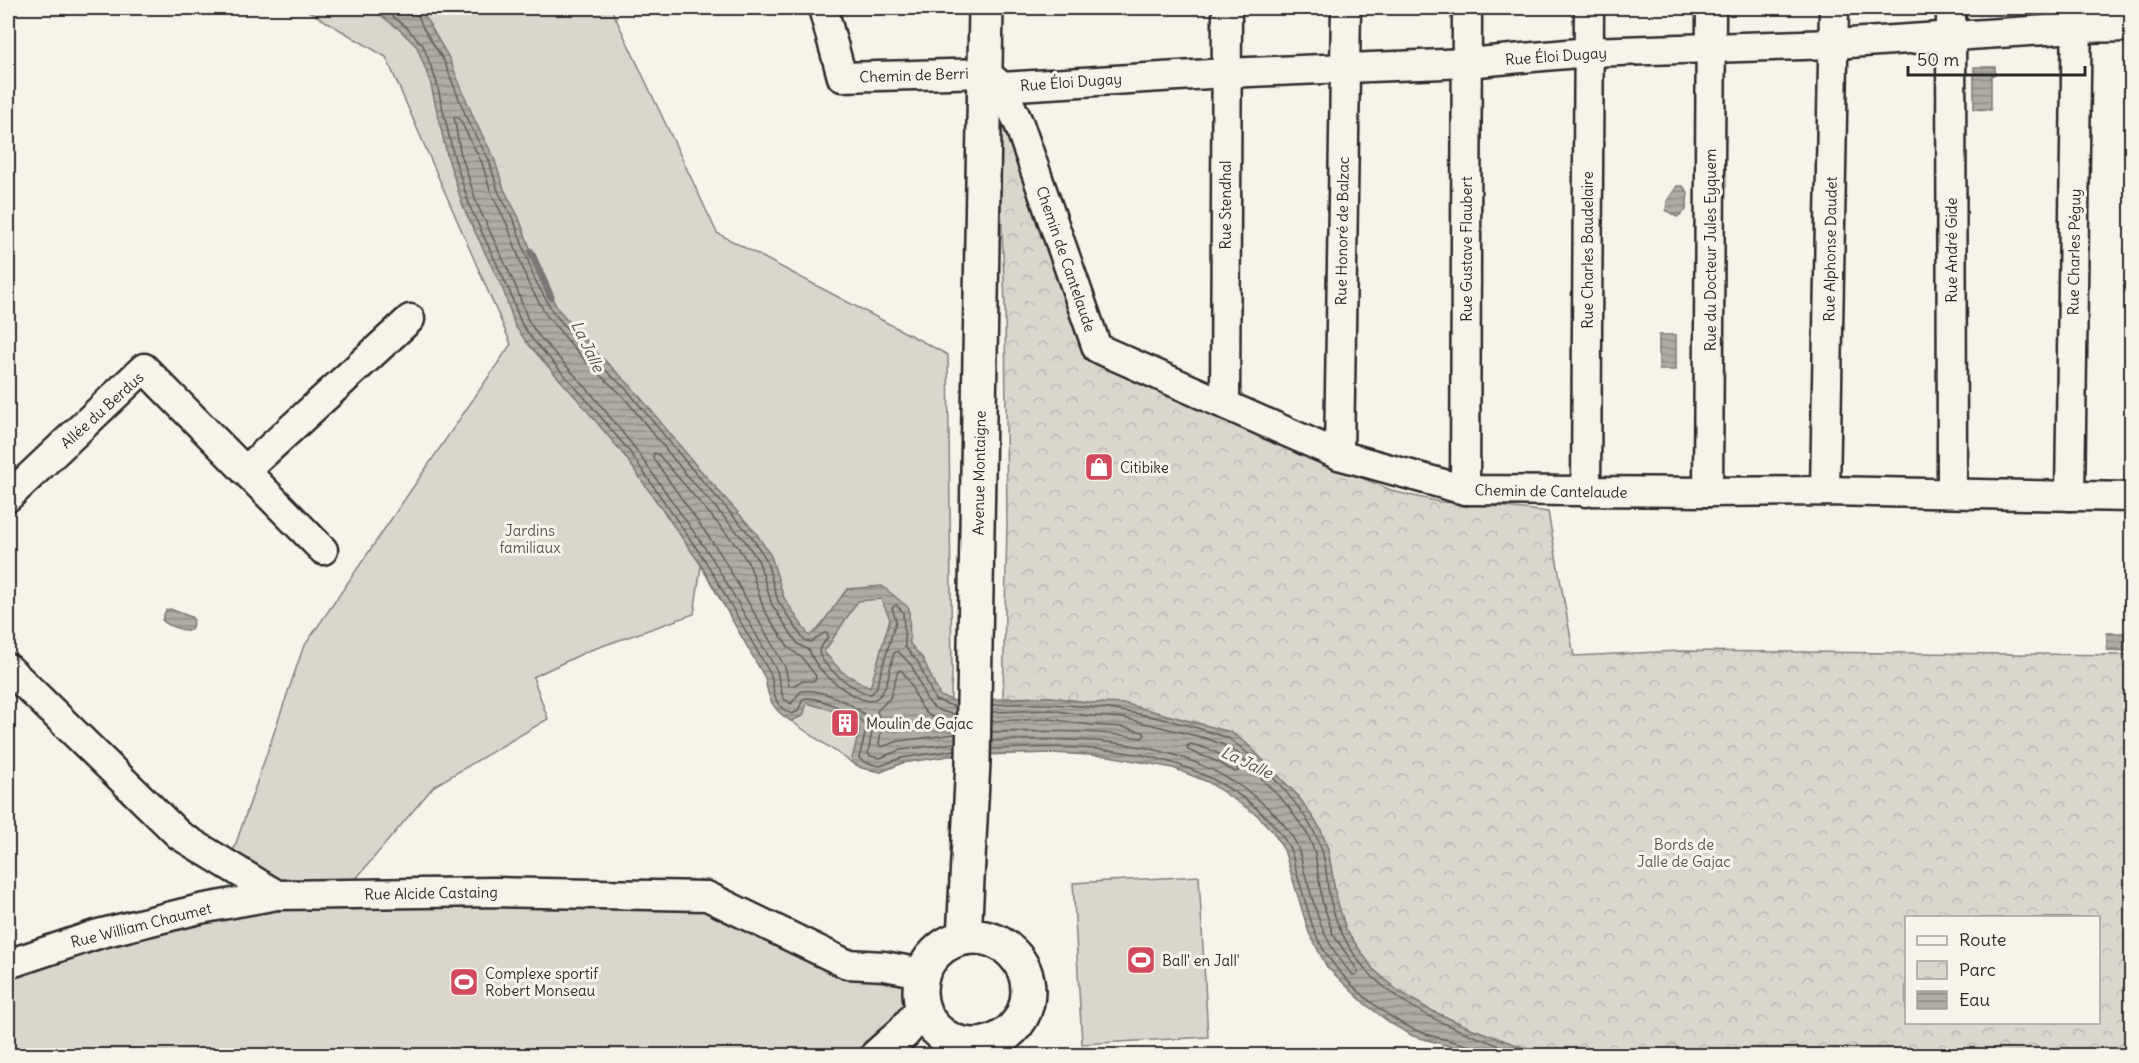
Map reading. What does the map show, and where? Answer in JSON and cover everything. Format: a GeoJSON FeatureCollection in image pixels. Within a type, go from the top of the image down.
{"type":"FeatureCollection","features":[{"type":"Feature","properties":{"kind":"main road","name":"Avenue Montaigne"},"geometry":{"type":"LineString","coordinates":[[964,938],[973,762],[994,80],[986,8]]}},
{"type":"Feature","properties":{"kind":"main road"},"geometry":{"type":"LineString","coordinates":[[964,938],[982,938],[1000,944],[1015,956],[1025,972],[1028,991],[1025,1010],[1008,1047],[955,1042],[936,1030],[922,1010],[919,992],[922,973],[931,957],[946,944],[964,938]]}},
{"type":"Feature","properties":{"kind":"main road"},"geometry":{"type":"LineString","coordinates":[[877,1056],[903,1033],[922,1010]]}},
{"type":"Feature","properties":{"kind":"street","name":"Chemin de Berri"},"geometry":{"type":"LineString","coordinates":[[823,8],[842,77],[994,80]]}},
{"type":"Feature","properties":{"kind":"street","name":"Rue Stendhal"},"geometry":{"type":"LineString","coordinates":[[1225,403],[1227,8]]}},
{"type":"Feature","properties":{"kind":"street","name":"Rue Honoré de Balzac"},"geometry":{"type":"LineString","coordinates":[[1339,455],[1346,8]]}},
{"type":"Feature","properties":{"kind":"street","name":"Rue Gustave Flaubert"},"geometry":{"type":"LineString","coordinates":[[1465,490],[1467,8]]}},
{"type":"Feature","properties":{"kind":"street","name":"Rue Charles Baudelaire"},"geometry":{"type":"LineString","coordinates":[[1586,492],[1589,8]]}},
{"type":"Feature","properties":{"kind":"street","name":"Rue du Docteur Jules Eyquem"},"geometry":{"type":"LineString","coordinates":[[1708,492],[1711,8]]}},
{"type":"Feature","properties":{"kind":"street","name":"Rue Alphonse Daudet"},"geometry":{"type":"LineString","coordinates":[[1825,491],[1834,8]]}},
{"type":"Feature","properties":{"kind":"street","name":"Rue André Gide"},"geometry":{"type":"LineString","coordinates":[[1951,8],[1952,493]]}},
{"type":"Feature","properties":{"kind":"street","name":"Rue Éloi Dugay"},"geometry":{"type":"LineString","coordinates":[[994,80],[1467,63],[1588,52],[1834,44],[1951,36],[2077,18],[2132,27]]}},
{"type":"Feature","properties":{"kind":"street","name":"Rue Charles Péguy"},"geometry":{"type":"LineString","coordinates":[[2070,496],[2077,18]]}},
{"type":"Feature","properties":{"kind":"street","name":"Chemin de Cantelaude"},"geometry":{"type":"LineString","coordinates":[[994,80],[1019,124],[1098,348],[1339,455],[1465,490],[1825,491],[2132,496]]}},
{"type":"Feature","properties":{"kind":"street"},"geometry":{"type":"LineString","coordinates":[[245,471],[410,319]]}},
{"type":"Feature","properties":{"kind":"street","name":"Allée du Berdus"},"geometry":{"type":"LineString","coordinates":[[8,497],[144,368],[323,550]]}},
{"type":"Feature","properties":{"kind":"street"},"geometry":{"type":"LineString","coordinates":[[8,668],[179,835],[277,895]]}},
{"type":"Feature","properties":{"kind":"street","name":"Rue Alcide Castaing"},"geometry":{"type":"LineString","coordinates":[[277,895],[494,892],[707,896],[847,964],[884,966],[922,973]]}},
{"type":"Feature","properties":{"kind":"street","name":"Rue William Chaumet"},"geometry":{"type":"LineString","coordinates":[[8,964],[98,934],[200,909],[277,895]]}},
{"type":"Feature","properties":{"kind":"green space","name":"Jardins familiaux"},"geometry":{"type":"Polygon","coordinates":[[[303,8],[611,8],[717,233],[948,355],[952,671],[948,756],[902,763],[881,772],[862,768],[791,721],[701,566],[694,614],[588,651],[533,677],[548,719],[434,786],[354,881],[282,880],[233,852],[303,648],[511,344],[386,57],[303,8]]]}},
{"type":"Feature","properties":{"kind":"green space","name":"Bords de Jalle de Gajac"},"geometry":{"type":"Polygon","coordinates":[[[998,128],[1012,129],[1100,360],[1274,442],[1396,492],[1440,502],[1548,512],[1574,656],[1679,651],[2131,655],[2131,1055],[1544,1055],[1470,1028],[1428,1009],[1397,990],[1373,969],[1346,930],[1336,897],[1328,849],[1320,828],[1298,796],[1246,743],[1230,732],[1126,704],[1093,703],[1051,697],[1003,698],[1007,525],[1005,307],[998,128]]]}},
{"type":"Feature","properties":{"kind":"green space","name":"Ball' en Jall'"},"geometry":{"type":"Polygon","coordinates":[[[1199,876],[1208,1037],[1082,1044],[1073,883],[1199,876]]]}},
{"type":"Feature","properties":{"kind":"green space","name":"Complexe sportif Robert Monseau"},"geometry":{"type":"Polygon","coordinates":[[[707,896],[812,946],[922,973],[919,992],[922,1010],[877,1056],[8,1055],[8,964],[200,909],[707,896]]]}},
{"type":"Feature","properties":{"kind":"water"},"geometry":{"type":"Polygon","coordinates":[[[371,8],[420,8],[449,58],[475,121],[494,158],[504,189],[519,218],[541,278],[558,309],[598,354],[631,386],[756,533],[771,556],[784,598],[809,636],[818,629],[847,589],[882,586],[909,608],[910,644],[923,659],[940,696],[955,701],[1051,697],[1093,703],[1126,704],[1230,732],[1246,743],[1298,796],[1320,828],[1328,849],[1336,897],[1346,930],[1373,969],[1397,990],[1428,1009],[1470,1028],[1544,1055],[1482,1055],[1413,1036],[1365,1004],[1327,967],[1309,933],[1284,850],[1273,832],[1257,815],[1208,782],[1173,768],[1109,756],[1051,753],[948,756],[902,763],[881,772],[862,768],[851,762],[860,728],[831,710],[807,703],[803,716],[791,721],[779,712],[770,697],[765,678],[701,565],[624,455],[515,326],[504,292],[464,209],[447,155],[430,81],[417,47],[400,30],[371,8]],[[881,599],[858,601],[824,652],[842,672],[870,688],[890,619],[881,599]]]}},
{"type":"Feature","properties":{"kind":"water"},"geometry":{"type":"Polygon","coordinates":[[[1974,67],[1995,67],[1995,74],[1991,76],[1991,110],[1974,109],[1974,67]]]}},
{"type":"Feature","properties":{"kind":"water"},"geometry":{"type":"Polygon","coordinates":[[[1677,186],[1683,186],[1688,193],[1686,210],[1677,217],[1666,210],[1667,201],[1677,186]]]}},
{"type":"Feature","properties":{"kind":"water"},"geometry":{"type":"Polygon","coordinates":[[[1659,335],[1676,335],[1676,370],[1659,370],[1659,335]]]}},
{"type":"Feature","properties":{"kind":"water"},"geometry":{"type":"Polygon","coordinates":[[[170,609],[194,620],[191,630],[175,628],[162,620],[166,610],[170,609]]]}},
{"type":"Feature","properties":{"kind":"water"},"geometry":{"type":"Polygon","coordinates":[[[2107,633],[2131,633],[2131,651],[2107,650],[2107,633]]]}},
{"type":"Feature","properties":{"kind":"waterway","name":"La Jalle"},"geometry":{"type":"LineString","coordinates":[[531,252],[551,297]]}},
{"type":"Feature","properties":{"kind":"place","name":"Citibike"},"geometry":{"type":"Point","coordinates":[1099,467]}},
{"type":"Feature","properties":{"kind":"place","name":"Moulin de Gajac"},"geometry":{"type":"Point","coordinates":[845,723]}},
{"type":"Feature","properties":{"kind":"place","name":"Ball' en Jall'"},"geometry":{"type":"Point","coordinates":[1141,960]}},
{"type":"Feature","properties":{"kind":"place","name":"Complexe sportif Robert Monseau"},"geometry":{"type":"Point","coordinates":[464,982]}}]}
